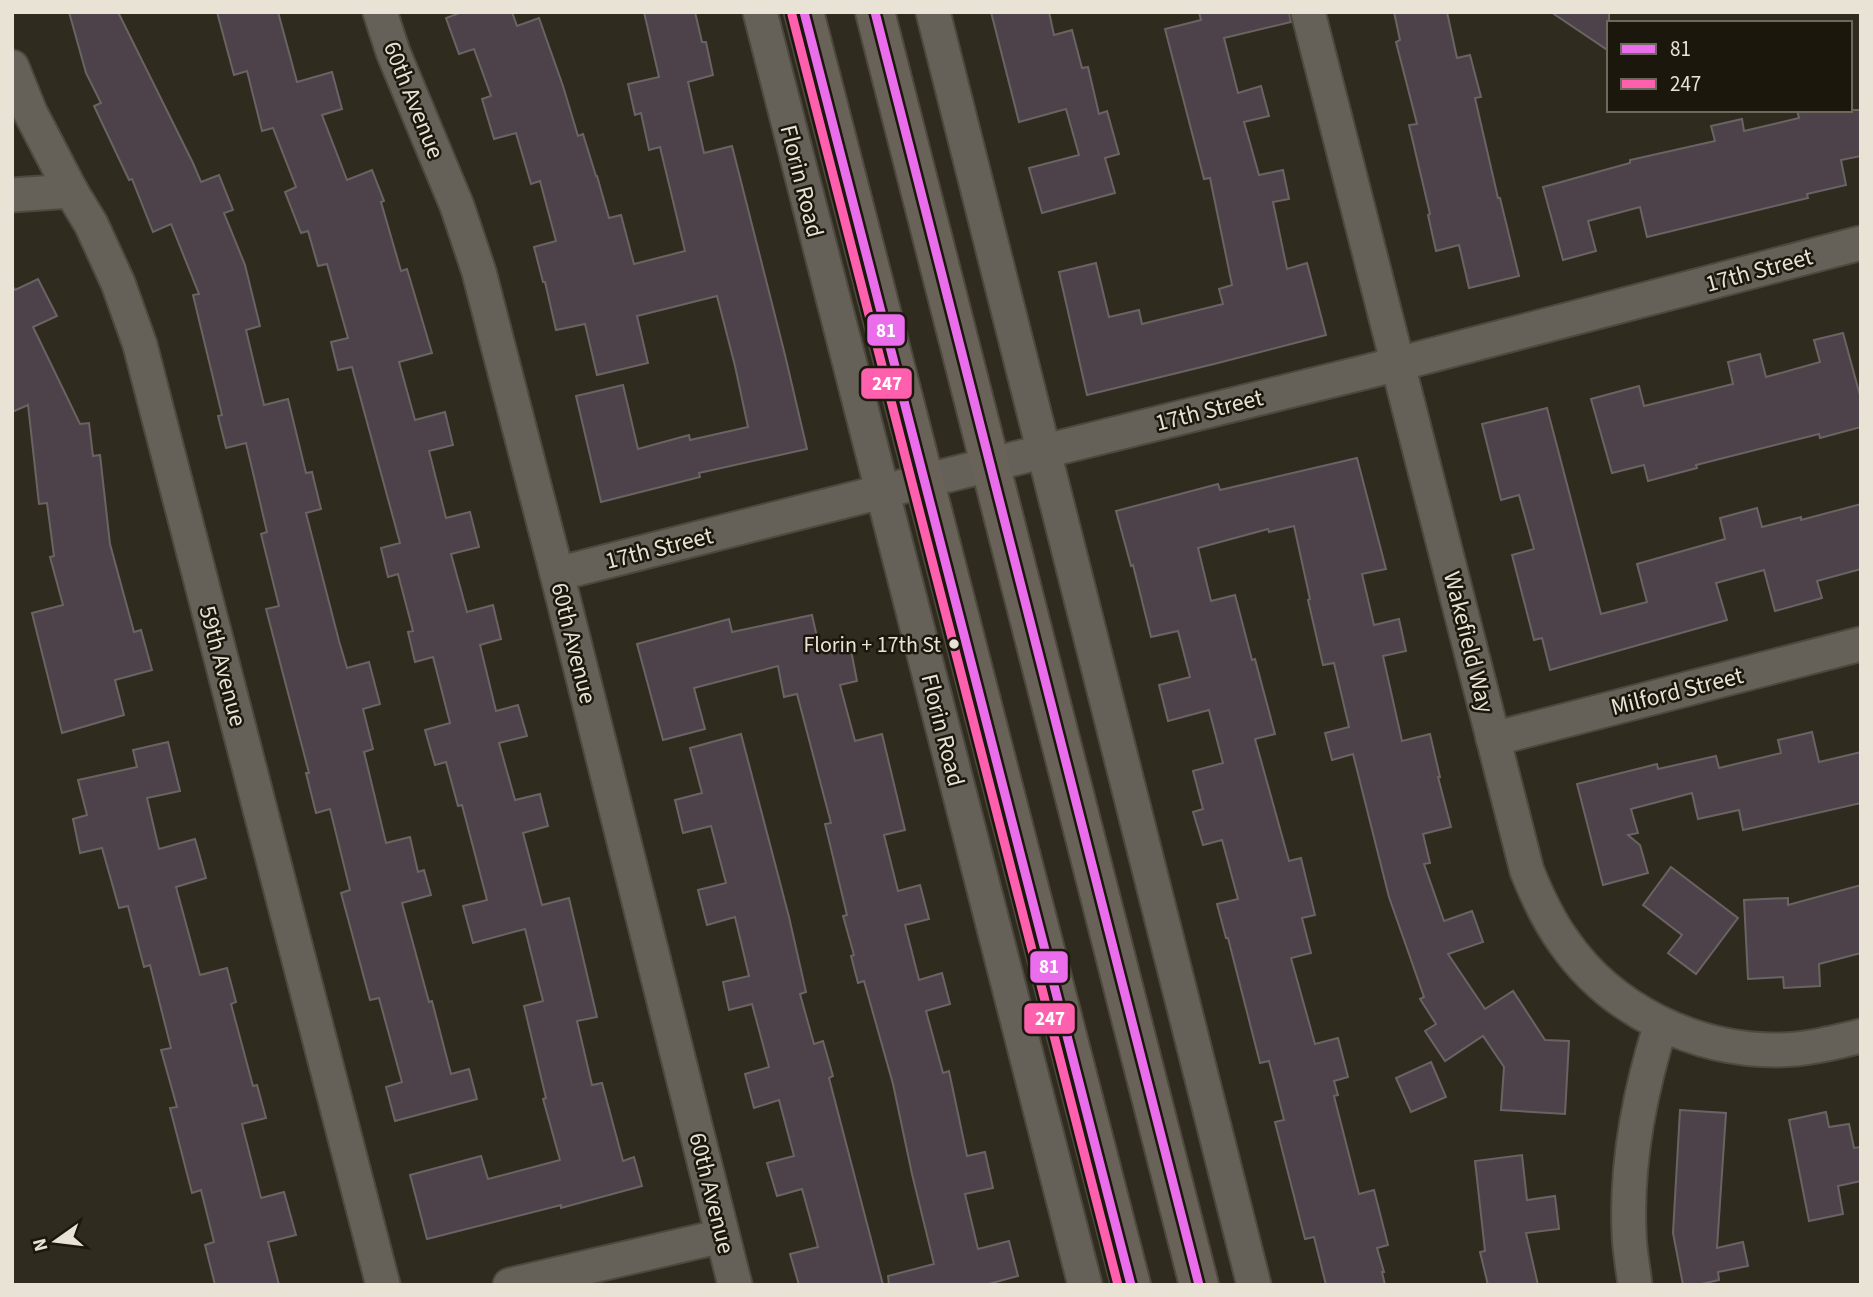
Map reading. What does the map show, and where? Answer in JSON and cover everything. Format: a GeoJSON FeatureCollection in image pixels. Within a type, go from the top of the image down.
{"type":"FeatureCollection","features":[{"type":"Feature","properties":{"kind":"main road","name":"Florin Road"},"geometry":{"type":"LineString","coordinates":[[804,12],[1131,1285]]}},
{"type":"Feature","properties":{"kind":"main road"},"geometry":{"type":"LineString","coordinates":[[876,12],[1199,1285]]}},
{"type":"Feature","properties":{"kind":"street","name":"60th Avenue"},"geometry":{"type":"LineString","coordinates":[[380,12],[393,52],[457,206],[479,272],[735,1285]]}},
{"type":"Feature","properties":{"kind":"street","name":"Florin Road"},"geometry":{"type":"LineString","coordinates":[[760,12],[1085,1285]]}},
{"type":"Feature","properties":{"kind":"street"},"geometry":{"type":"LineString","coordinates":[[933,12],[1254,1285]]}},
{"type":"Feature","properties":{"kind":"street","name":"Wakefield Way"},"geometry":{"type":"LineString","coordinates":[[1308,12],[1527,871],[1541,905],[1564,943],[1594,978],[1630,1006],[1687,1035],[1731,1046],[1776,1050],[1821,1046],[1861,1036]]}},
{"type":"Feature","properties":{"kind":"street","name":"59th Avenue"},"geometry":{"type":"LineString","coordinates":[[12,67],[30,112],[91,224],[118,283],[140,345],[383,1285]]}},
{"type":"Feature","properties":{"kind":"street"},"geometry":{"type":"LineString","coordinates":[[12,195],[71,191]]}},
{"type":"Feature","properties":{"kind":"street","name":"17th Street"},"geometry":{"type":"LineString","coordinates":[[557,574],[1398,363],[1861,243]]}},
{"type":"Feature","properties":{"kind":"street","name":"Milford Street"},"geometry":{"type":"LineString","coordinates":[[1493,739],[1861,644]]}},
{"type":"Feature","properties":{"kind":"street"},"geometry":{"type":"LineString","coordinates":[[1635,1285],[1629,1233],[1629,1176],[1646,1072],[1661,1024]]}},
{"type":"Feature","properties":{"kind":"street"},"geometry":{"type":"LineString","coordinates":[[510,1285],[722,1236]]}},
{"type":"Feature","properties":{"kind":"building"},"geometry":{"type":"Polygon","coordinates":[[[69,12],[118,12],[201,182],[219,175],[233,210],[224,213],[245,265],[260,326],[246,330],[264,405],[288,399],[306,473],[312,472],[321,509],[306,513],[339,641],[347,668],[369,662],[380,704],[363,709],[373,749],[364,752],[386,843],[410,837],[418,872],[424,870],[431,895],[402,903],[451,1074],[469,1069],[477,1099],[395,1121],[386,1087],[402,1082],[379,998],[370,1000],[341,893],[350,890],[330,809],[316,813],[306,773],[309,773],[266,609],[279,606],[261,534],[267,532],[246,443],[226,448],[218,416],[222,415],[193,295],[199,294],[171,224],[153,232],[132,179],[129,180],[94,106],[101,103],[86,73],[69,12]]]}},
{"type":"Feature","properties":{"kind":"building"},"geometry":{"type":"Polygon","coordinates":[[[217,12],[278,12],[297,82],[332,72],[342,109],[322,115],[347,180],[372,170],[384,201],[381,202],[401,271],[407,269],[432,353],[399,362],[415,420],[445,412],[453,445],[429,451],[446,518],[470,512],[479,547],[451,554],[467,612],[493,605],[501,639],[480,645],[496,711],[518,705],[527,736],[499,743],[515,800],[540,794],[548,826],[523,833],[542,905],[569,898],[597,1017],[577,1021],[592,1085],[602,1083],[623,1161],[634,1157],[642,1186],[427,1239],[410,1175],[481,1156],[488,1179],[560,1160],[543,1099],[546,1098],[524,1006],[543,1001],[525,929],[473,943],[463,906],[487,900],[462,805],[458,806],[446,762],[435,765],[425,730],[450,723],[433,657],[415,662],[408,632],[413,631],[398,574],[388,577],[381,548],[400,543],[352,367],[338,370],[331,342],[348,338],[327,264],[318,266],[308,231],[301,233],[285,192],[296,187],[273,128],[262,131],[247,71],[234,75],[217,12]]]}},
{"type":"Feature","properties":{"kind":"building"},"geometry":{"type":"Polygon","coordinates":[[[462,12],[512,12],[517,26],[539,18],[578,136],[583,134],[609,218],[621,215],[634,264],[685,251],[660,147],[649,150],[641,113],[635,115],[628,84],[659,77],[644,12],[695,12],[702,42],[706,42],[713,75],[688,82],[704,153],[732,146],[807,449],[699,473],[700,477],[601,502],[576,396],[623,385],[638,449],[689,435],[690,440],[748,427],[717,296],[637,316],[648,363],[597,375],[585,324],[556,330],[534,247],[556,241],[540,181],[531,184],[516,133],[494,139],[482,99],[491,96],[474,49],[459,54],[446,18],[462,12]]]}},
{"type":"Feature","properties":{"kind":"building"},"geometry":{"type":"Polygon","coordinates":[[[991,12],[1049,12],[1054,35],[1072,30],[1082,68],[1088,67],[1099,114],[1107,111],[1119,154],[1105,158],[1115,193],[1042,213],[1029,168],[1079,155],[1066,109],[1019,122],[991,12]]]}},
{"type":"Feature","properties":{"kind":"building"},"geometry":{"type":"Polygon","coordinates":[[[1199,12],[1289,12],[1291,22],[1224,38],[1238,93],[1261,86],[1269,116],[1244,122],[1259,175],[1283,170],[1289,199],[1273,202],[1287,269],[1307,263],[1326,335],[1087,395],[1059,272],[1096,263],[1109,317],[1139,310],[1142,324],[1223,304],[1219,289],[1232,285],[1210,178],[1204,179],[1165,29],[1201,20],[1199,12]]]}},
{"type":"Feature","properties":{"kind":"building"},"geometry":{"type":"Polygon","coordinates":[[[1394,12],[1447,12],[1457,58],[1470,55],[1481,97],[1475,98],[1519,276],[1469,288],[1459,245],[1436,251],[1409,125],[1417,124],[1396,42],[1400,40],[1394,12]]]}},
{"type":"Feature","properties":{"kind":"building"},"geometry":{"type":"Polygon","coordinates":[[[1551,12],[1609,12],[1607,50],[1551,12]]]}},
{"type":"Feature","properties":{"kind":"building"},"geometry":{"type":"Polygon","coordinates":[[[1861,110],[1861,156],[1841,160],[1846,185],[1807,194],[1808,198],[1647,237],[1640,207],[1588,221],[1596,251],[1563,260],[1543,187],[1630,163],[1630,160],[1715,141],[1711,126],[1742,119],[1744,131],[1799,118],[1798,112],[1861,110]]]}},
{"type":"Feature","properties":{"kind":"building"},"geometry":{"type":"Polygon","coordinates":[[[38,279],[57,316],[33,327],[80,424],[89,423],[93,456],[100,455],[110,544],[134,632],[141,630],[152,670],[115,680],[124,715],[62,733],[32,613],[63,605],[50,557],[54,556],[47,503],[39,504],[28,405],[12,412],[12,285],[15,290],[38,279]]]}},
{"type":"Feature","properties":{"kind":"building"},"geometry":{"type":"Polygon","coordinates":[[[1843,333],[1861,399],[1861,427],[1820,438],[1819,434],[1696,465],[1697,468],[1648,481],[1644,465],[1612,473],[1591,399],[1639,386],[1644,406],[1733,384],[1728,362],[1760,354],[1766,377],[1820,362],[1814,340],[1843,333]]]}},
{"type":"Feature","properties":{"kind":"building"},"geometry":{"type":"Polygon","coordinates":[[[1547,408],[1601,614],[1647,602],[1637,564],[1725,539],[1720,518],[1757,508],[1762,527],[1861,504],[1861,569],[1817,581],[1822,598],[1775,611],[1764,570],[1716,583],[1727,620],[1550,670],[1542,638],[1534,640],[1512,555],[1534,549],[1519,495],[1501,500],[1482,424],[1547,408]]]}},
{"type":"Feature","properties":{"kind":"building"},"geometry":{"type":"Polygon","coordinates":[[[1357,458],[1386,569],[1362,574],[1374,625],[1399,619],[1406,651],[1383,656],[1402,741],[1430,734],[1451,827],[1423,834],[1430,863],[1424,864],[1444,921],[1472,911],[1483,942],[1448,954],[1485,1009],[1513,991],[1545,1040],[1569,1041],[1565,1114],[1501,1110],[1504,1067],[1483,1036],[1445,1061],[1425,1031],[1436,1024],[1420,999],[1424,997],[1389,897],[1353,754],[1332,760],[1325,733],[1349,727],[1334,663],[1323,665],[1294,526],[1269,532],[1268,529],[1198,548],[1211,601],[1235,595],[1252,660],[1255,659],[1275,734],[1255,739],[1289,861],[1301,858],[1315,915],[1302,918],[1311,953],[1291,958],[1315,1044],[1338,1038],[1348,1077],[1334,1081],[1338,1095],[1334,1096],[1359,1194],[1374,1190],[1388,1245],[1377,1248],[1385,1285],[1326,1285],[1314,1237],[1305,1239],[1275,1122],[1284,1120],[1269,1061],[1260,1063],[1217,904],[1238,899],[1222,840],[1203,845],[1193,812],[1203,809],[1193,771],[1223,763],[1209,710],[1168,721],[1159,685],[1190,677],[1178,631],[1151,637],[1116,511],[1218,484],[1220,490],[1357,458]]]}},
{"type":"Feature","properties":{"kind":"building"},"geometry":{"type":"Polygon","coordinates":[[[812,615],[819,646],[849,640],[857,681],[840,685],[855,741],[882,734],[905,830],[884,835],[898,891],[920,885],[929,919],[905,925],[919,980],[942,973],[950,1004],[926,1011],[943,1073],[949,1071],[967,1156],[985,1152],[993,1188],[965,1194],[978,1249],[1009,1241],[1018,1276],[985,1285],[889,1285],[888,1276],[934,1264],[893,1084],[864,981],[858,983],[851,956],[854,955],[843,916],[847,915],[825,824],[831,823],[797,694],[784,697],[778,666],[694,688],[705,729],[663,740],[637,644],[729,619],[732,632],[812,615]]]}},
{"type":"Feature","properties":{"kind":"building"},"geometry":{"type":"Polygon","coordinates":[[[1812,732],[1819,762],[1861,752],[1861,803],[1743,830],[1739,810],[1698,819],[1692,793],[1631,809],[1638,833],[1628,835],[1640,845],[1648,873],[1603,885],[1577,784],[1657,764],[1658,769],[1716,756],[1719,768],[1781,753],[1778,740],[1812,732]]]}},
{"type":"Feature","properties":{"kind":"building"},"geometry":{"type":"Polygon","coordinates":[[[741,734],[789,917],[806,992],[800,994],[814,1044],[823,1041],[833,1076],[829,1078],[883,1285],[799,1285],[790,1254],[818,1247],[802,1189],[777,1196],[767,1163],[794,1156],[779,1100],[754,1108],[745,1074],[769,1067],[752,1004],[729,1010],[723,982],[749,976],[735,917],[707,925],[698,890],[726,883],[711,826],[683,833],[675,800],[702,793],[690,748],[741,734]]]}},
{"type":"Feature","properties":{"kind":"building"},"geometry":{"type":"Polygon","coordinates":[[[168,742],[180,791],[147,798],[159,849],[195,839],[206,878],[176,887],[200,975],[227,968],[236,1002],[231,1004],[253,1086],[257,1085],[266,1118],[242,1124],[261,1198],[284,1192],[296,1235],[268,1242],[279,1285],[215,1285],[205,1245],[214,1242],[201,1190],[192,1193],[170,1108],[177,1107],[161,1050],[171,1048],[150,965],[144,967],[128,906],[119,908],[102,848],[80,853],[73,819],[87,815],[78,780],[137,767],[133,750],[168,742]]]}},
{"type":"Feature","properties":{"kind":"building"},"geometry":{"type":"Polygon","coordinates":[[[1671,867],[1738,918],[1696,974],[1668,953],[1682,935],[1643,905],[1671,867]]]}},
{"type":"Feature","properties":{"kind":"building"},"geometry":{"type":"Polygon","coordinates":[[[1861,885],[1861,953],[1819,964],[1820,986],[1784,988],[1783,977],[1748,979],[1744,900],[1788,898],[1788,905],[1861,885]]]}},
{"type":"Feature","properties":{"kind":"building"},"geometry":{"type":"Polygon","coordinates":[[[1431,1062],[1446,1097],[1411,1112],[1396,1078],[1431,1062]]]}},
{"type":"Feature","properties":{"kind":"building"},"geometry":{"type":"Polygon","coordinates":[[[1680,1110],[1726,1113],[1717,1248],[1743,1242],[1748,1266],[1718,1272],[1719,1280],[1697,1285],[1683,1285],[1673,1233],[1680,1110]]]}},
{"type":"Feature","properties":{"kind":"building"},"geometry":{"type":"Polygon","coordinates":[[[1826,1112],[1829,1127],[1849,1124],[1854,1148],[1861,1147],[1861,1181],[1838,1186],[1843,1214],[1809,1221],[1789,1120],[1826,1112]]]}},
{"type":"Feature","properties":{"kind":"building"},"geometry":{"type":"Polygon","coordinates":[[[1522,1155],[1527,1200],[1555,1196],[1559,1229],[1526,1233],[1538,1285],[1488,1285],[1480,1252],[1485,1251],[1475,1161],[1522,1155]]]}},
{"type":"Feature","properties":{"kind":"transit line","name":"81"},"geometry":{"type":"LineString","coordinates":[[804,12],[1131,1285]]}},
{"type":"Feature","properties":{"kind":"transit line","name":"81"},"geometry":{"type":"LineString","coordinates":[[875,12],[1199,1285]]}},
{"type":"Feature","properties":{"kind":"transit line","name":"247"},"geometry":{"type":"LineString","coordinates":[[792,15],[1118,1285]]}},
{"type":"Feature","properties":{"kind":"place","name":"Florin + 17th St"},"geometry":{"type":"Point","coordinates":[954,644]}}]}
